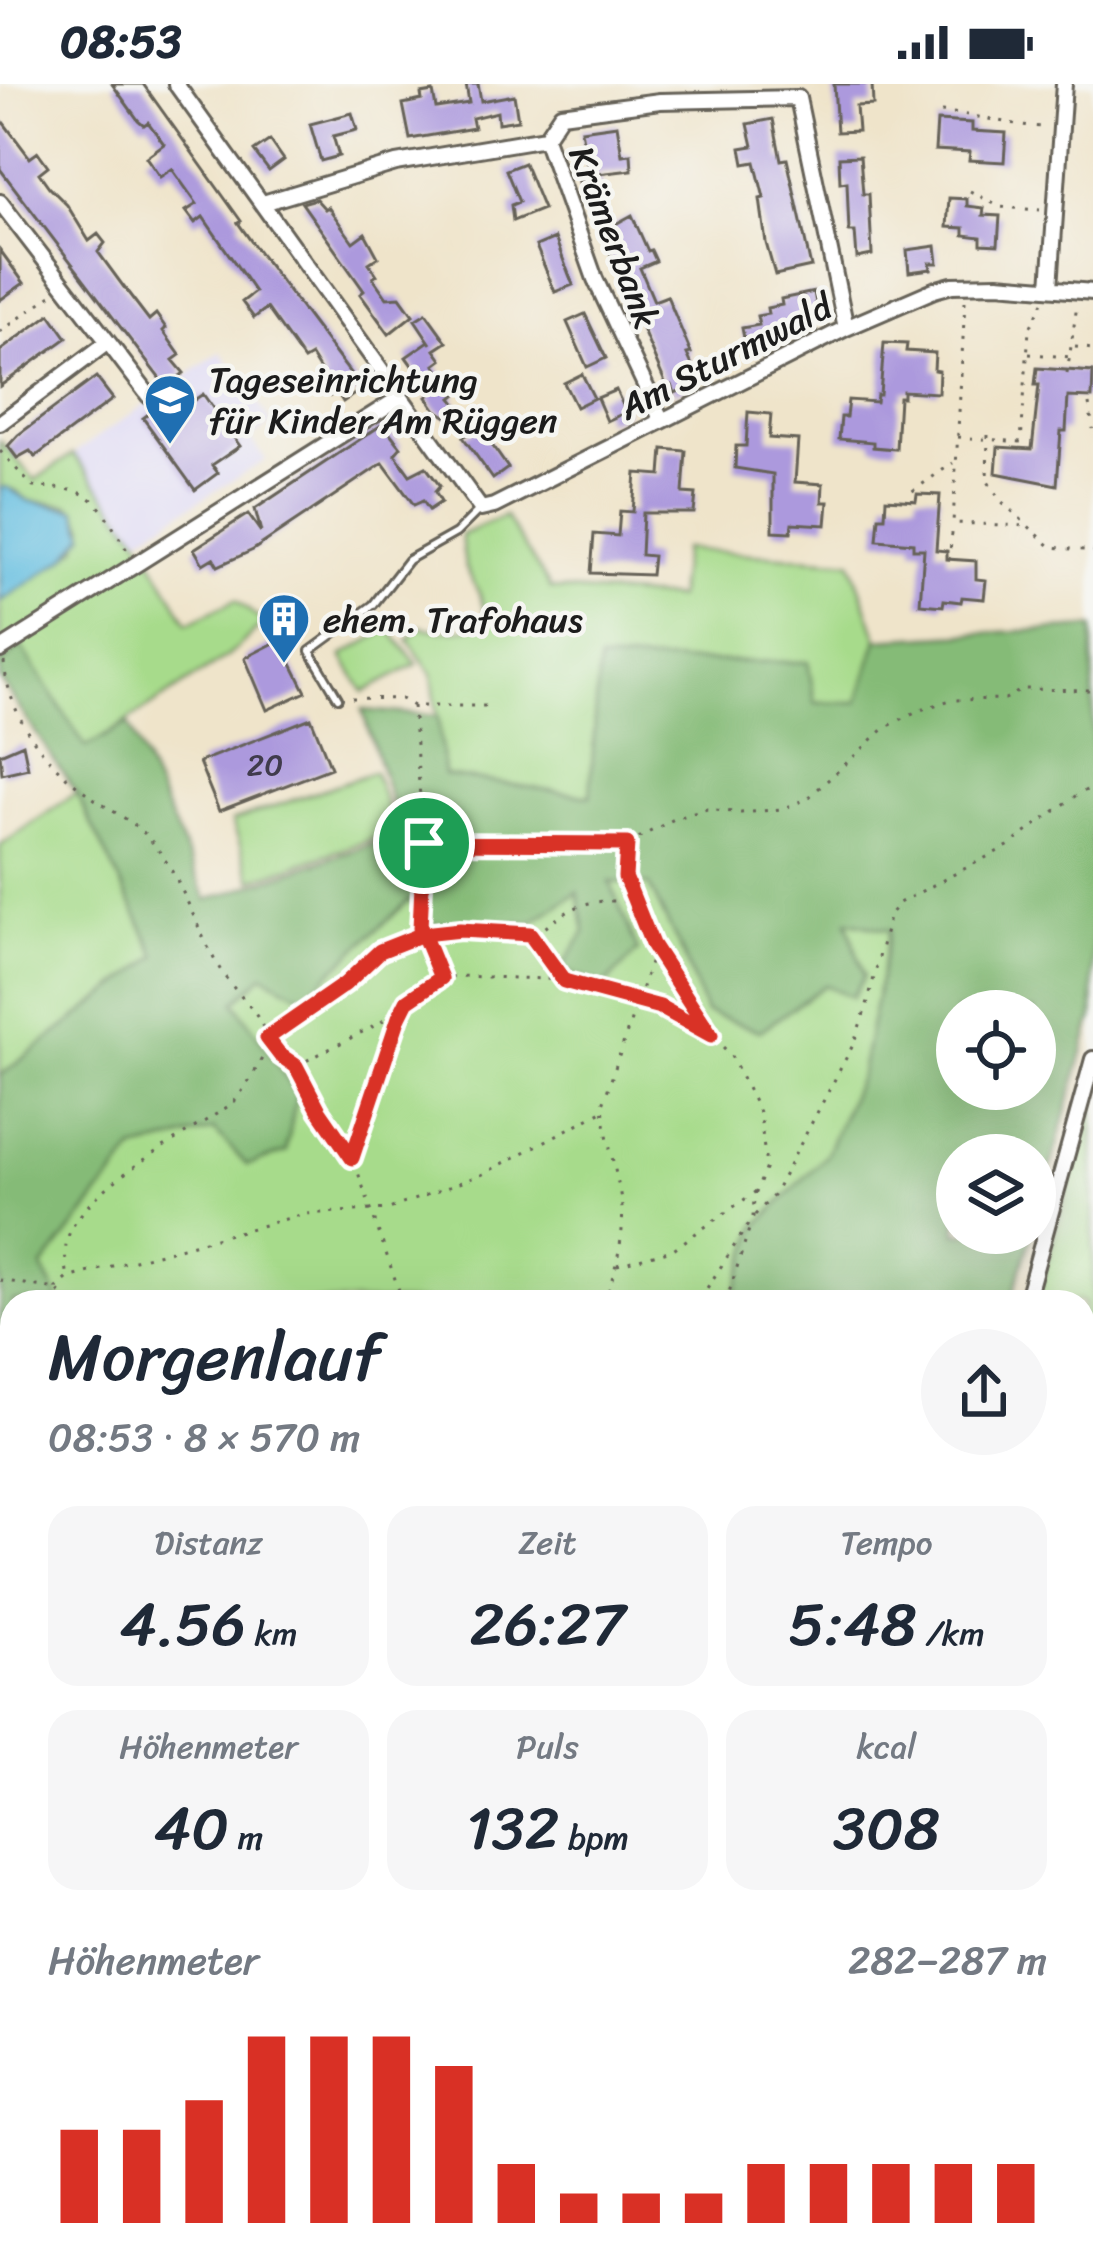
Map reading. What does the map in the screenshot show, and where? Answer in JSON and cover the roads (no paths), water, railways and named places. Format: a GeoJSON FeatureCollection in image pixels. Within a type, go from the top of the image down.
{"type":"FeatureCollection","features":[{"type":"Feature","properties":{"kind":"street"},"geometry":{"type":"LineString","coordinates":[[176,84],[481,509]]}},
{"type":"Feature","properties":{"kind":"street"},"geometry":{"type":"LineString","coordinates":[[1050,287],[1064,84]]}},
{"type":"Feature","properties":{"kind":"street"},"geometry":{"type":"LineString","coordinates":[[263,203],[396,163],[545,138],[561,114],[660,101],[798,98],[846,328]]}},
{"type":"Feature","properties":{"kind":"street","name":"Krämerbank"},"geometry":{"type":"LineString","coordinates":[[545,138],[595,279],[662,422]]}},
{"type":"Feature","properties":{"kind":"street"},"geometry":{"type":"LineString","coordinates":[[0,202],[148,396]]}},
{"type":"Feature","properties":{"kind":"street","name":"Am Sturmwald"},"geometry":{"type":"LineString","coordinates":[[481,509],[846,328],[934,290],[966,284],[1086,291]]}},
{"type":"Feature","properties":{"kind":"street"},"geometry":{"type":"LineString","coordinates":[[0,423],[108,342]]}},
{"type":"Feature","properties":{"kind":"street"},"geometry":{"type":"LineString","coordinates":[[2,649],[401,397]]}},
{"type":"Feature","properties":{"kind":"street"},"geometry":{"type":"LineString","coordinates":[[1029,1290],[1093,1059]]}},
{"type":"Feature","properties":{"kind":"lane"},"geometry":{"type":"LineString","coordinates":[[338,698],[310,651],[373,605],[408,560],[456,533],[481,509]]}},
{"type":"Feature","properties":{"kind":"water"},"geometry":{"type":"Polygon","coordinates":[[[7,487],[29,501],[76,510],[85,534],[66,558],[0,602],[0,488],[7,487]]]}},
{"type":"Feature","properties":{"kind":"place","name":"Tageseinrichtung für Kinder Am Rüggen"},"geometry":{"type":"Point","coordinates":[170,446]}},
{"type":"Feature","properties":{"kind":"place","name":"ehem. Trafohaus"},"geometry":{"type":"Point","coordinates":[284,665]}}]}
